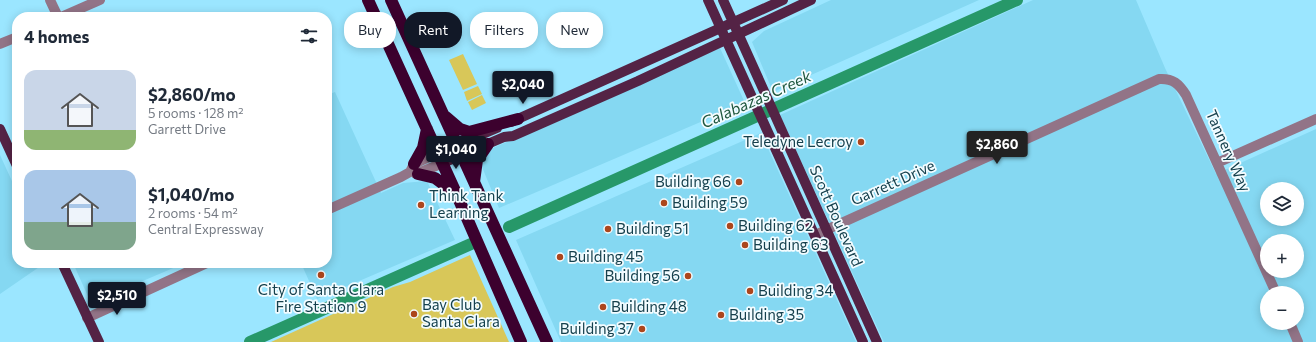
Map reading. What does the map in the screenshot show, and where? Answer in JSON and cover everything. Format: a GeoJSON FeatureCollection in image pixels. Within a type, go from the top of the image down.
{"type":"FeatureCollection","features":[{"type":"Feature","properties":{"kind":"highway"},"geometry":{"type":"LineString","coordinates":[[368,0],[456,193],[521,342]]}},
{"type":"Feature","properties":{"kind":"highway"},"geometry":{"type":"LineString","coordinates":[[391,0],[547,342]]}},
{"type":"Feature","properties":{"kind":"highway"},"geometry":{"type":"LineString","coordinates":[[443,115],[460,129],[469,132],[518,119]]}},
{"type":"Feature","properties":{"kind":"highway"},"geometry":{"type":"LineString","coordinates":[[427,129],[423,148],[414,170],[435,178],[456,193]]}},
{"type":"Feature","properties":{"kind":"highway"},"geometry":{"type":"LineString","coordinates":[[474,182],[477,160],[488,144]]}},
{"type":"Feature","properties":{"kind":"main road","name":"Scott Boulevard"},"geometry":{"type":"LineString","coordinates":[[708,0],[863,342]]}},
{"type":"Feature","properties":{"kind":"main road","name":"Scott Boulevard"},"geometry":{"type":"LineString","coordinates":[[723,0],[877,342]]}},
{"type":"Feature","properties":{"kind":"main road"},"geometry":{"type":"LineString","coordinates":[[459,151],[518,119],[783,0]]}},
{"type":"Feature","properties":{"kind":"main road"},"geometry":{"type":"LineString","coordinates":[[440,158],[459,151],[513,136],[638,81],[811,0]]}},
{"type":"Feature","properties":{"kind":"main road"},"geometry":{"type":"LineString","coordinates":[[0,129],[12,155]]}},
{"type":"Feature","properties":{"kind":"main road"},"geometry":{"type":"LineString","coordinates":[[64,268],[99,342]]}},
{"type":"Feature","properties":{"kind":"street"},"geometry":{"type":"LineString","coordinates":[[50,0],[56,12]]}},
{"type":"Feature","properties":{"kind":"street"},"geometry":{"type":"LineString","coordinates":[[72,12],[100,0]]}},
{"type":"Feature","properties":{"kind":"street"},"geometry":{"type":"LineString","coordinates":[[0,44],[12,39]]}},
{"type":"Feature","properties":{"kind":"street","name":"Tannery Way"},"geometry":{"type":"LineString","coordinates":[[1160,79],[1172,80],[1182,88],[1273,286]]}},
{"type":"Feature","properties":{"kind":"street","name":"Garrett Drive"},"geometry":{"type":"LineString","coordinates":[[814,235],[1160,79]]}},
{"type":"Feature","properties":{"kind":"street"},"geometry":{"type":"LineString","coordinates":[[1217,163],[1316,120]]}},
{"type":"Feature","properties":{"kind":"street"},"geometry":{"type":"LineString","coordinates":[[332,208],[440,158]]}},
{"type":"Feature","properties":{"kind":"street"},"geometry":{"type":"LineString","coordinates":[[88,318],[196,268]]}},
{"type":"Feature","properties":{"kind":"street"},"geometry":{"type":"LineString","coordinates":[[1293,330],[1298,342]]}},
{"type":"Feature","properties":{"kind":"shaded area"},"geometry":{"type":"Polygon","coordinates":[[[831,0],[979,0],[773,92],[752,42],[764,31],[831,0]]]}},
{"type":"Feature","properties":{"kind":"shaded area"},"geometry":{"type":"Polygon","coordinates":[[[1033,0],[1136,0],[1165,68],[1216,174],[1316,129],[1316,342],[884,342],[780,115],[1033,0]]]}},
{"type":"Feature","properties":{"kind":"shaded area"},"geometry":{"type":"Polygon","coordinates":[[[720,48],[745,103],[499,208],[477,155],[720,48]]]}},
{"type":"Feature","properties":{"kind":"shaded area"},"geometry":{"type":"Polygon","coordinates":[[[463,54],[477,84],[463,90],[449,60],[463,54]]]}},
{"type":"Feature","properties":{"kind":"shaded area"},"geometry":{"type":"Polygon","coordinates":[[[478,86],[482,94],[467,101],[464,92],[478,86]]]}},
{"type":"Feature","properties":{"kind":"shaded area"},"geometry":{"type":"Polygon","coordinates":[[[335,92],[381,193],[403,183],[427,181],[455,240],[317,299],[303,268],[332,268],[332,93],[335,92]]]}},
{"type":"Feature","properties":{"kind":"shaded area"},"geometry":{"type":"Polygon","coordinates":[[[482,95],[486,103],[472,110],[468,102],[482,95]]]}},
{"type":"Feature","properties":{"kind":"shaded area"},"geometry":{"type":"Polygon","coordinates":[[[761,133],[856,342],[561,342],[516,240],[761,133]]]}},
{"type":"Feature","properties":{"kind":"shaded area"},"geometry":{"type":"Polygon","coordinates":[[[0,155],[12,181],[12,268],[38,268],[0,294],[0,155]]]}},
{"type":"Feature","properties":{"kind":"shaded area","name":"Bay Club Santa Clara"},"geometry":{"type":"Polygon","coordinates":[[[470,255],[509,342],[271,342],[393,287],[410,282],[470,255]]]}},
{"type":"Feature","properties":{"kind":"shaded area"},"geometry":{"type":"Polygon","coordinates":[[[75,268],[173,268],[91,303],[75,268]]]}},
{"type":"Feature","properties":{"kind":"waterway","name":"Calabazas Creek"},"geometry":{"type":"LineString","coordinates":[[509,227],[1017,0]]}},
{"type":"Feature","properties":{"kind":"waterway","name":"Calabazas Creek"},"geometry":{"type":"LineString","coordinates":[[250,342],[471,244]]}},
{"type":"Feature","properties":{"kind":"place","name":"Teledyne Lecroy"},"geometry":{"type":"Point","coordinates":[861,142]}},
{"type":"Feature","properties":{"kind":"place","name":"Building 66"},"geometry":{"type":"Point","coordinates":[739,182]}},
{"type":"Feature","properties":{"kind":"place","name":"Building 59"},"geometry":{"type":"Point","coordinates":[664,203]}},
{"type":"Feature","properties":{"kind":"place","name":"Think Tank Learning"},"geometry":{"type":"Point","coordinates":[421,205]}},
{"type":"Feature","properties":{"kind":"place","name":"Building 62"},"geometry":{"type":"Point","coordinates":[730,226]}},
{"type":"Feature","properties":{"kind":"place","name":"Building 51"},"geometry":{"type":"Point","coordinates":[608,229]}},
{"type":"Feature","properties":{"kind":"place","name":"Building 63"},"geometry":{"type":"Point","coordinates":[745,245]}},
{"type":"Feature","properties":{"kind":"place","name":"Building 45"},"geometry":{"type":"Point","coordinates":[560,257]}},
{"type":"Feature","properties":{"kind":"place","name":"City of Santa Clara Fire Station 9"},"geometry":{"type":"Point","coordinates":[321,275]}},
{"type":"Feature","properties":{"kind":"place","name":"Building 56"},"geometry":{"type":"Point","coordinates":[688,276]}},
{"type":"Feature","properties":{"kind":"place","name":"Building 34"},"geometry":{"type":"Point","coordinates":[750,291]}},
{"type":"Feature","properties":{"kind":"place","name":"Building 48"},"geometry":{"type":"Point","coordinates":[603,307]}},
{"type":"Feature","properties":{"kind":"place","name":"Bay Club Santa Clara"},"geometry":{"type":"Point","coordinates":[414,314]}},
{"type":"Feature","properties":{"kind":"place","name":"Building 35"},"geometry":{"type":"Point","coordinates":[721,315]}},
{"type":"Feature","properties":{"kind":"place","name":"Building 37"},"geometry":{"type":"Point","coordinates":[642,329]}}]}
